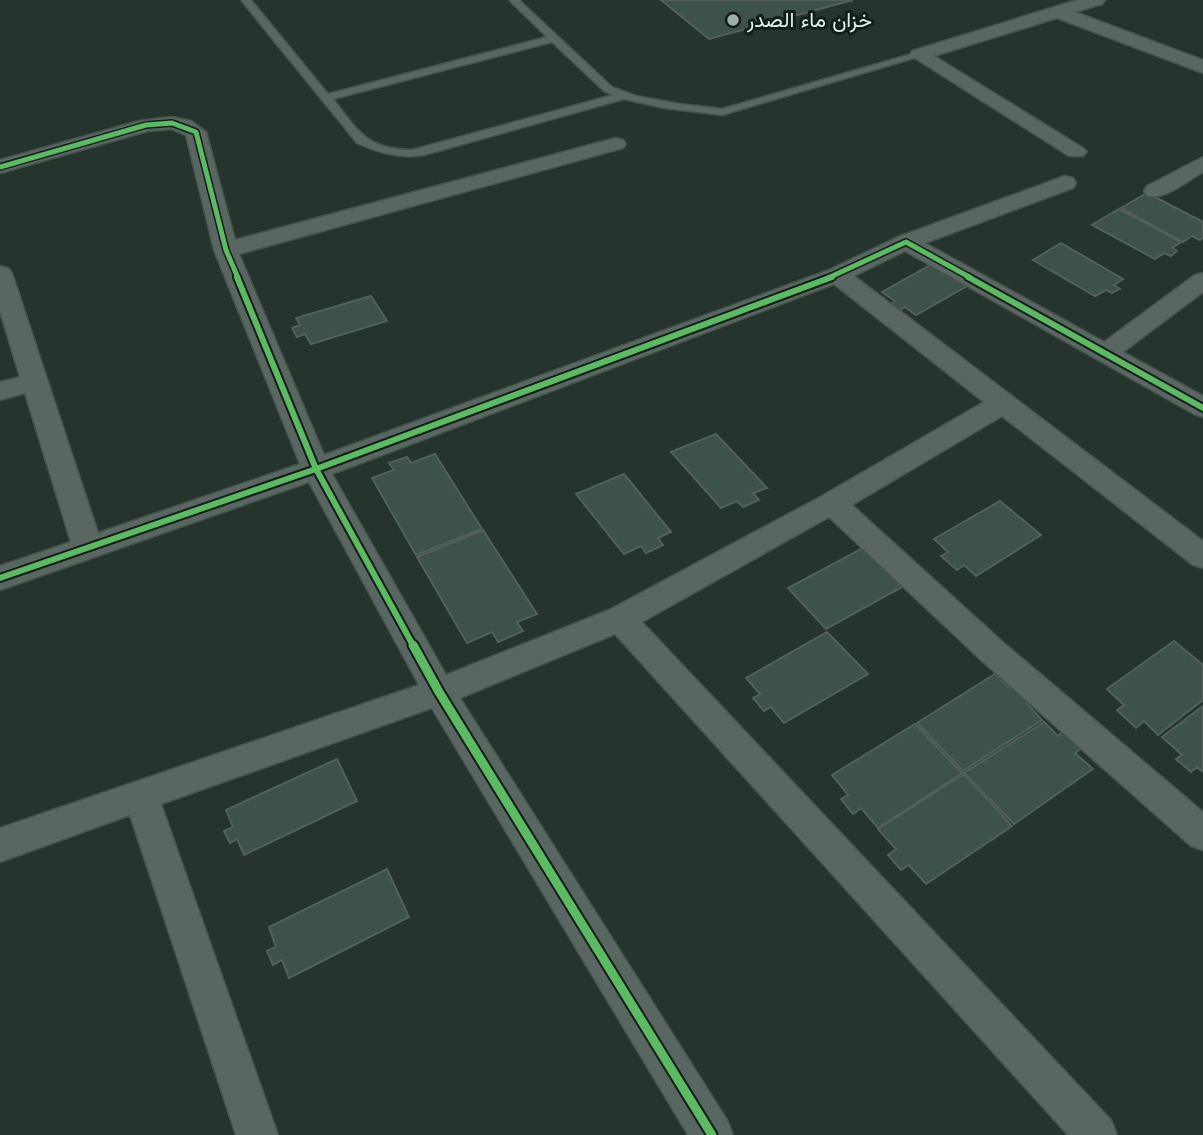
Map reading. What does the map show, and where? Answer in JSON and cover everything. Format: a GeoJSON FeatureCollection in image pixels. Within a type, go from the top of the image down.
{"type":"FeatureCollection","features":[{"type":"Feature","properties":{"kind":"street"},"geometry":{"type":"LineString","coordinates":[[919,55],[1096,0]]}},
{"type":"Feature","properties":{"kind":"street"},"geometry":{"type":"LineString","coordinates":[[1058,12],[1200,63]]}},
{"type":"Feature","properties":{"kind":"street"},"geometry":{"type":"LineString","coordinates":[[919,55],[1076,152]]}},
{"type":"Feature","properties":{"kind":"street"},"geometry":{"type":"LineString","coordinates":[[0,167],[146,125],[169,122],[187,125],[196,132],[226,250],[316,469],[439,692],[712,1135]]}},
{"type":"Feature","properties":{"kind":"street"},"geometry":{"type":"LineString","coordinates":[[226,250],[616,144]]}},
{"type":"Feature","properties":{"kind":"street"},"geometry":{"type":"LineString","coordinates":[[1155,191],[1203,163]]}},
{"type":"Feature","properties":{"kind":"street"},"geometry":{"type":"LineString","coordinates":[[0,578],[316,469],[837,275],[906,242],[1065,183]]}},
{"type":"Feature","properties":{"kind":"street"},"geometry":{"type":"LineString","coordinates":[[906,242],[1203,408]]}},
{"type":"Feature","properties":{"kind":"street"},"geometry":{"type":"LineString","coordinates":[[0,273],[5,303],[35,382],[88,548]]}},
{"type":"Feature","properties":{"kind":"street"},"geometry":{"type":"LineString","coordinates":[[837,275],[1203,557]]}},
{"type":"Feature","properties":{"kind":"street"},"geometry":{"type":"LineString","coordinates":[[1105,354],[1203,279]]}},
{"type":"Feature","properties":{"kind":"street"},"geometry":{"type":"LineString","coordinates":[[0,391],[35,382]]}},
{"type":"Feature","properties":{"kind":"street"},"geometry":{"type":"LineString","coordinates":[[0,845],[439,692],[620,619],[832,503],[1003,403]]}},
{"type":"Feature","properties":{"kind":"street"},"geometry":{"type":"LineString","coordinates":[[832,503],[994,653],[1203,834]]}},
{"type":"Feature","properties":{"kind":"street"},"geometry":{"type":"LineString","coordinates":[[620,619],[1096,1135]]}},
{"type":"Feature","properties":{"kind":"street"},"geometry":{"type":"LineString","coordinates":[[141,796],[257,1135]]}},
{"type":"Feature","properties":{"kind":"lane"},"geometry":{"type":"LineString","coordinates":[[246,0],[361,141],[378,150],[420,153],[622,96]]}},
{"type":"Feature","properties":{"kind":"lane"},"geometry":{"type":"LineString","coordinates":[[514,0],[608,89],[622,96],[722,112],[919,55]]}},
{"type":"Feature","properties":{"kind":"lane"},"geometry":{"type":"LineString","coordinates":[[326,98],[554,38]]}},
{"type":"Feature","properties":{"kind":"building","name":"خزان ماء الصدر"},"geometry":{"type":"Polygon","coordinates":[[[661,0],[853,0],[709,39],[661,0]]]}},
{"type":"Feature","properties":{"kind":"building"},"geometry":{"type":"Polygon","coordinates":[[[1147,193],[1203,222],[1203,237],[1200,240],[1192,236],[1183,242],[1121,208],[1147,193]]]}},
{"type":"Feature","properties":{"kind":"building"},"geometry":{"type":"Polygon","coordinates":[[[1119,209],[1181,242],[1172,248],[1177,251],[1171,256],[1164,253],[1155,259],[1092,225],[1119,209]]]}},
{"type":"Feature","properties":{"kind":"building"},"geometry":{"type":"Polygon","coordinates":[[[1061,243],[1123,279],[1114,285],[1120,289],[1112,293],[1106,290],[1095,296],[1033,260],[1061,243]]]}},
{"type":"Feature","properties":{"kind":"building"},"geometry":{"type":"Polygon","coordinates":[[[934,263],[969,285],[916,315],[905,307],[900,310],[891,304],[895,301],[882,292],[934,263]]]}},
{"type":"Feature","properties":{"kind":"building"},"geometry":{"type":"Polygon","coordinates":[[[371,296],[387,321],[311,344],[305,334],[297,337],[292,328],[300,325],[296,318],[371,296]]]}},
{"type":"Feature","properties":{"kind":"building"},"geometry":{"type":"Polygon","coordinates":[[[716,434],[767,488],[753,493],[759,500],[743,507],[737,501],[721,508],[671,452],[716,434]]]}},
{"type":"Feature","properties":{"kind":"building"},"geometry":{"type":"Polygon","coordinates":[[[435,454],[482,529],[416,555],[372,478],[394,470],[389,463],[407,457],[411,463],[435,454]]]}},
{"type":"Feature","properties":{"kind":"building"},"geometry":{"type":"Polygon","coordinates":[[[624,474],[671,532],[658,538],[663,545],[646,553],[641,546],[624,554],[576,494],[624,474]]]}},
{"type":"Feature","properties":{"kind":"building"},"geometry":{"type":"Polygon","coordinates":[[[1000,501],[1041,535],[976,576],[964,565],[957,570],[941,556],[948,552],[934,539],[1000,501]]]}},
{"type":"Feature","properties":{"kind":"building"},"geometry":{"type":"Polygon","coordinates":[[[483,530],[537,614],[517,622],[523,631],[498,642],[492,632],[467,643],[417,557],[483,530]]]}},
{"type":"Feature","properties":{"kind":"building"},"geometry":{"type":"Polygon","coordinates":[[[863,548],[902,587],[826,629],[788,588],[863,548]]]}},
{"type":"Feature","properties":{"kind":"building"},"geometry":{"type":"Polygon","coordinates":[[[827,632],[868,674],[784,723],[771,707],[764,711],[753,698],[760,694],[746,678],[827,632]]]}},
{"type":"Feature","properties":{"kind":"building"},"geometry":{"type":"Polygon","coordinates":[[[1174,641],[1203,665],[1203,700],[1158,735],[1144,721],[1136,728],[1117,710],[1124,705],[1107,689],[1174,641]]]}},
{"type":"Feature","properties":{"kind":"building"},"geometry":{"type":"Polygon","coordinates":[[[995,674],[1010,688],[1017,683],[1034,699],[1026,703],[1042,720],[963,771],[917,723],[995,674]]]}},
{"type":"Feature","properties":{"kind":"building"},"geometry":{"type":"Polygon","coordinates":[[[1203,706],[1203,772],[1197,767],[1191,772],[1176,759],[1182,755],[1162,737],[1203,706]]]}},
{"type":"Feature","properties":{"kind":"building"},"geometry":{"type":"Polygon","coordinates":[[[1044,722],[1058,736],[1065,730],[1083,747],[1075,753],[1093,769],[1014,824],[964,773],[1044,722]]]}},
{"type":"Feature","properties":{"kind":"building"},"geometry":{"type":"Polygon","coordinates":[[[915,724],[962,773],[878,828],[861,808],[853,814],[841,799],[848,795],[832,775],[915,724]]]}},
{"type":"Feature","properties":{"kind":"building"},"geometry":{"type":"Polygon","coordinates":[[[337,759],[357,801],[244,855],[237,839],[230,843],[224,831],[233,827],[226,810],[337,759]]]}},
{"type":"Feature","properties":{"kind":"building"},"geometry":{"type":"Polygon","coordinates":[[[964,774],[1012,826],[926,884],[909,865],[901,870],[888,855],[896,849],[878,829],[964,774]]]}},
{"type":"Feature","properties":{"kind":"building"},"geometry":{"type":"Polygon","coordinates":[[[387,869],[409,917],[289,978],[282,960],[273,965],[267,951],[276,947],[269,927],[387,869]]]}},
{"type":"Feature","properties":{"kind":"cycle path"},"geometry":{"type":"LineString","coordinates":[[0,167],[146,125],[172,123],[184,125],[196,132],[226,250],[316,469],[439,692],[712,1135]]}},
{"type":"Feature","properties":{"kind":"cycle path"},"geometry":{"type":"LineString","coordinates":[[0,578],[316,469],[837,275],[906,242],[1203,408]]}},
{"type":"Feature","properties":{"kind":"place","name":"خزان ماء الصدر"},"geometry":{"type":"Point","coordinates":[733,20]}}]}
